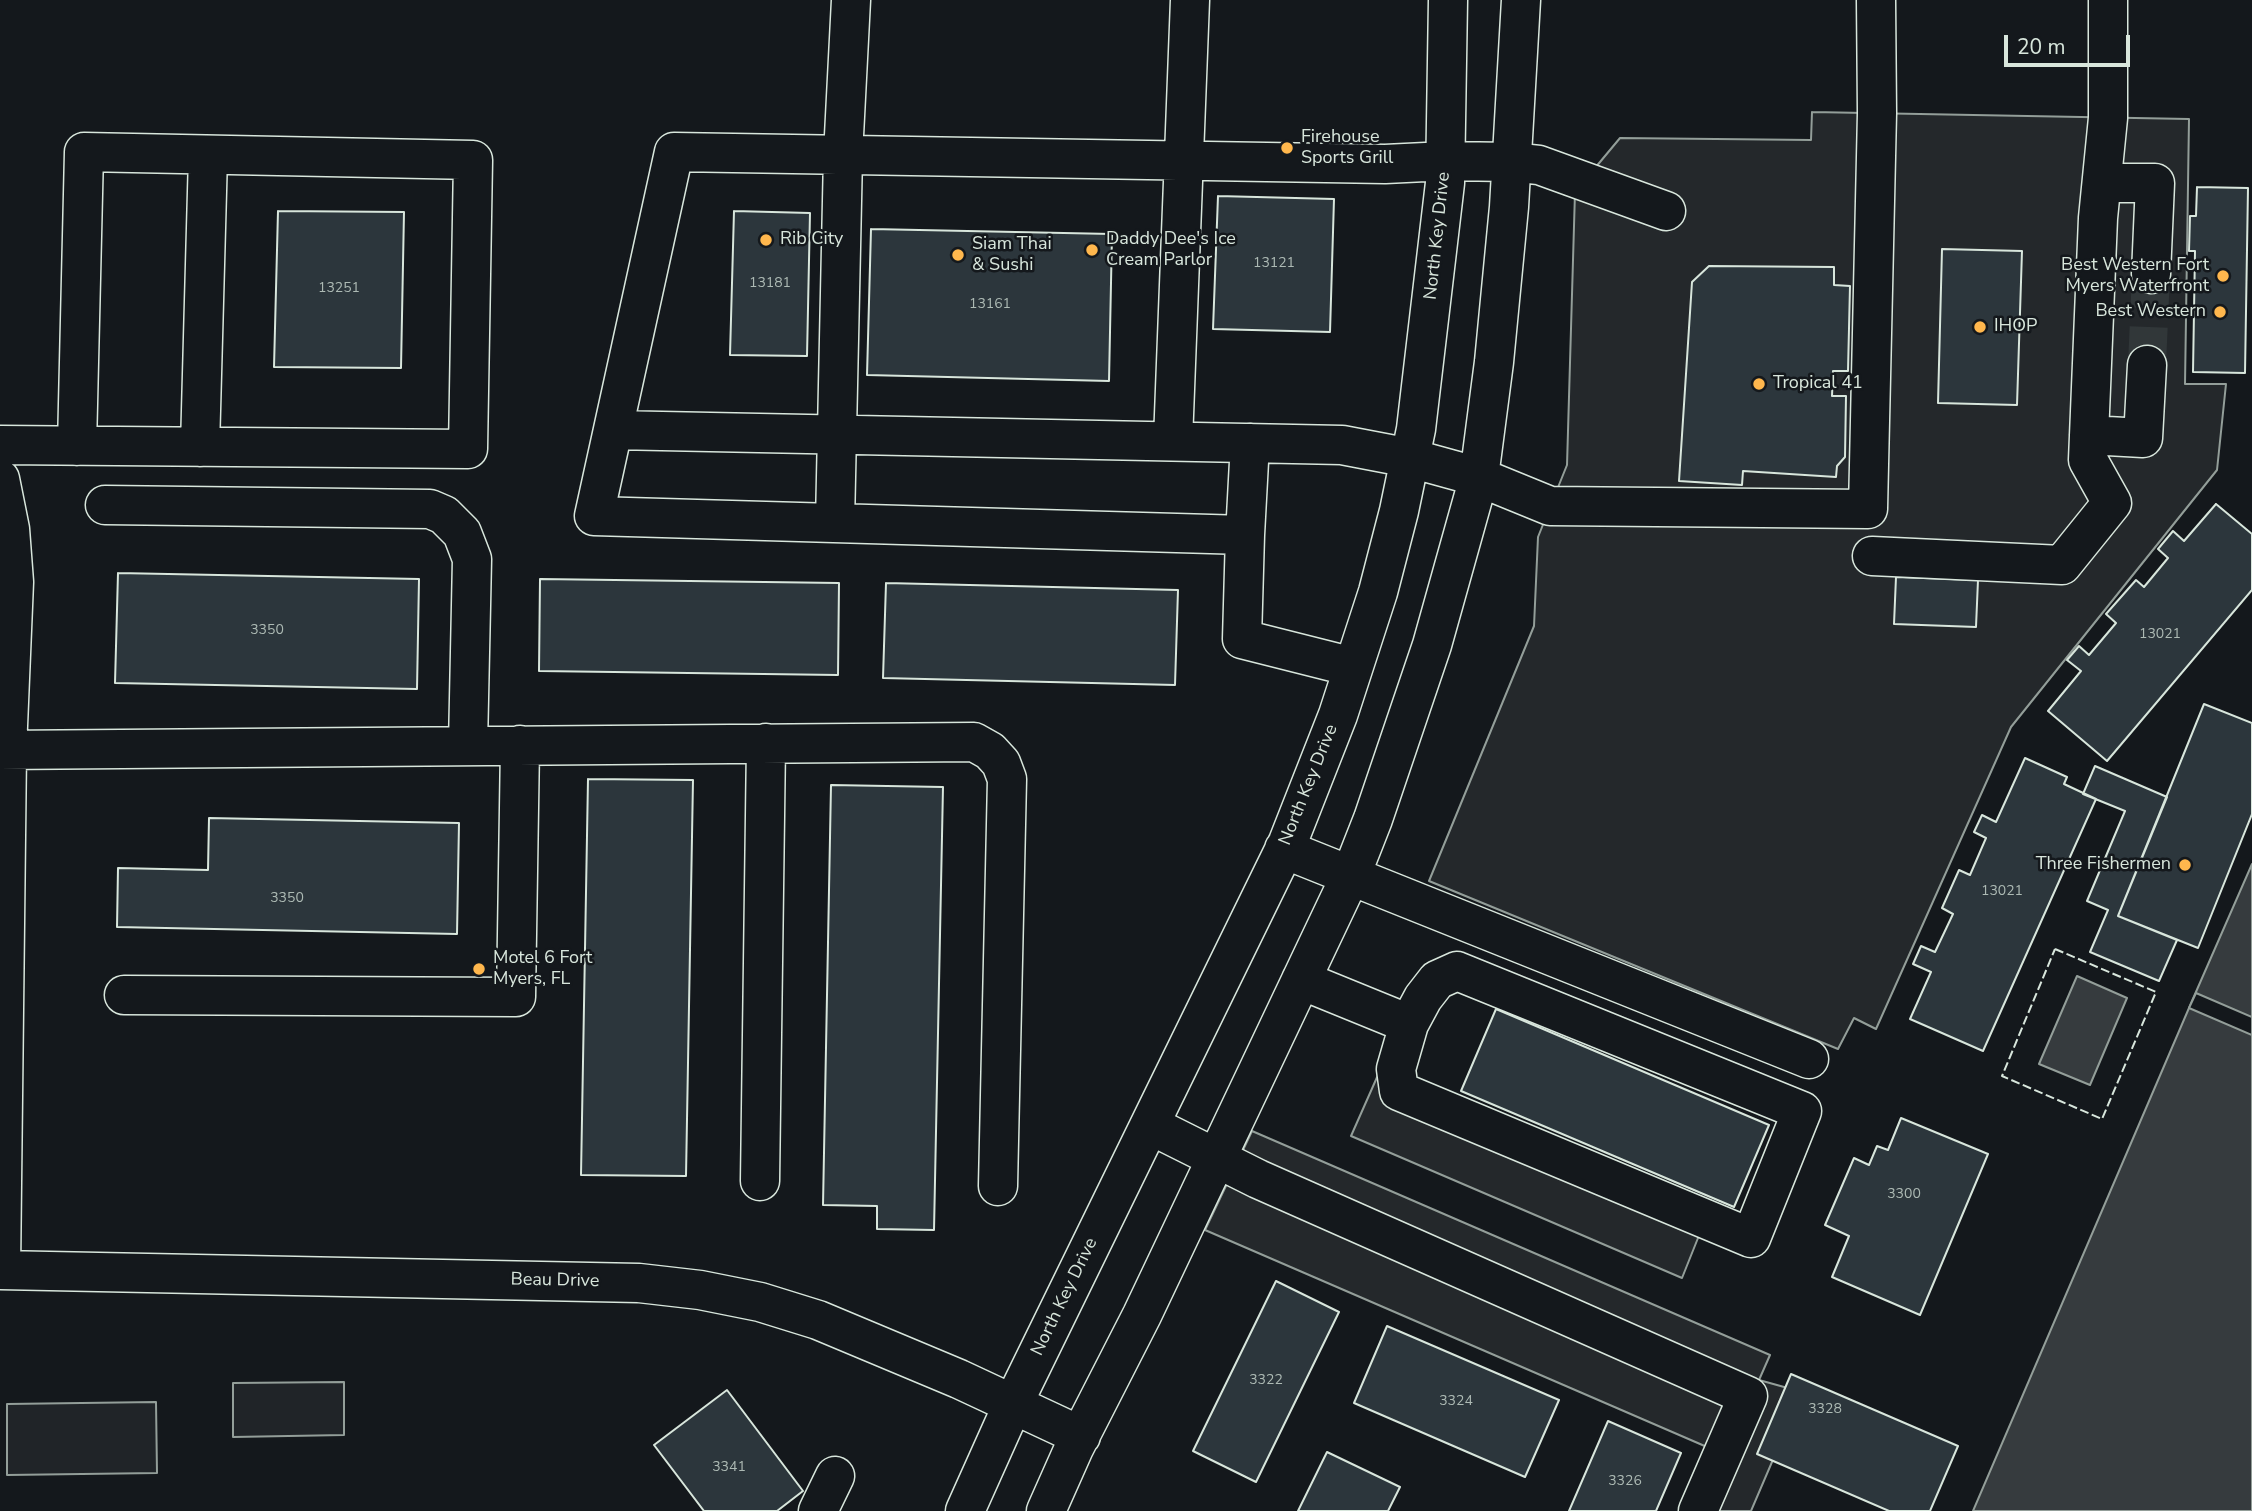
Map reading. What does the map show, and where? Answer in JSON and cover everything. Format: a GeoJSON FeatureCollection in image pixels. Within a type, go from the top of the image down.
{"type":"FeatureCollection","features":[{"type":"Feature","properties":{"kind":"street"},"geometry":{"type":"LineString","coordinates":[[835,523],[844,155],[851,0]]}},
{"type":"Feature","properties":{"kind":"street"},"geometry":{"type":"LineString","coordinates":[[1173,441],[1189,0]]}},
{"type":"Feature","properties":{"kind":"street","name":"North Key Drive"},"geometry":{"type":"LineString","coordinates":[[965,1511],[1013,1404],[1284,849],[1338,715],[1378,592],[1399,511],[1418,415],[1445,183],[1448,0]]}},
{"type":"Feature","properties":{"kind":"street"},"geometry":{"type":"LineString","coordinates":[[1046,1511],[1351,875],[1373,819],[1432,645],[1479,477],[1494,362],[1521,0]]}},
{"type":"Feature","properties":{"kind":"street"},"geometry":{"type":"LineString","coordinates":[[613,430],[1342,444],[1410,458],[1479,477],[1550,506],[1868,509],[1877,113],[1876,0]]}},
{"type":"Feature","properties":{"kind":"street"},"geometry":{"type":"LineString","coordinates":[[1872,556],[2062,565],[2112,503],[2088,460],[2102,183],[2108,118],[2108,0]]}},
{"type":"Feature","properties":{"kind":"street"},"geometry":{"type":"LineString","coordinates":[[0,445],[77,446],[468,449],[473,160],[85,152],[77,446]]}},
{"type":"Feature","properties":{"kind":"street"},"geometry":{"type":"LineString","coordinates":[[1245,535],[594,516],[674,152],[1385,164],[1511,162],[1539,165],[1666,211]]}},
{"type":"Feature","properties":{"kind":"street"},"geometry":{"type":"LineString","coordinates":[[200,447],[208,155]]}},
{"type":"Feature","properties":{"kind":"street"},"geometry":{"type":"LineString","coordinates":[[2102,183],[2155,183],[2151,274]]}},
{"type":"Feature","properties":{"kind":"street"},"geometry":{"type":"LineString","coordinates":[[2089,435],[2143,438],[2147,365]]}},
{"type":"Feature","properties":{"kind":"street"},"geometry":{"type":"LineString","coordinates":[[1250,443],[1242,639],[1353,667]]}},
{"type":"Feature","properties":{"kind":"street"},"geometry":{"type":"LineString","coordinates":[[0,479],[10,529],[14,582],[4,750],[1,1270]]}},
{"type":"Feature","properties":{"kind":"street"},"geometry":{"type":"LineString","coordinates":[[106,505],[430,509],[444,515],[462,533],[472,559],[468,745]]}},
{"type":"Feature","properties":{"kind":"street"},"geometry":{"type":"LineString","coordinates":[[760,1181],[766,743]]}},
{"type":"Feature","properties":{"kind":"street"},"geometry":{"type":"LineString","coordinates":[[4,750],[974,743],[989,751],[1001,763],[1007,779],[998,1186]]}},
{"type":"Feature","properties":{"kind":"street"},"geometry":{"type":"LineString","coordinates":[[124,995],[516,997],[520,745]]}},
{"type":"Feature","properties":{"kind":"street"},"geometry":{"type":"LineString","coordinates":[[1284,849],[1809,1059]]}},
{"type":"Feature","properties":{"kind":"street"},"geometry":{"type":"LineString","coordinates":[[1457,971],[1802,1111],[1751,1238],[1399,1091],[1396,1069],[1409,1024],[1423,998],[1437,980],[1457,971]]}},
{"type":"Feature","properties":{"kind":"street"},"geometry":{"type":"LineString","coordinates":[[1301,980],[1409,1024]]}},
{"type":"Feature","properties":{"kind":"street"},"geometry":{"type":"LineString","coordinates":[[1150,1125],[1270,1185],[1748,1396],[1698,1511]]}},
{"type":"Feature","properties":{"kind":"street","name":"Beau Drive"},"geometry":{"type":"LineString","coordinates":[[1,1270],[639,1283],[700,1290],[760,1302],[818,1320],[959,1379],[1081,1436]]}},
{"type":"Feature","properties":{"kind":"street"},"geometry":{"type":"LineString","coordinates":[[818,1511],[835,1476]]}},
{"type":"Feature","properties":{"kind":"shaded area"},"geometry":{"type":"Polygon","coordinates":[[[1812,112],[2189,119],[2185,384],[2226,384],[2217,470],[2011,727],[1876,1029],[1854,1018],[1838,1049],[1429,881],[1534,626],[1538,537],[1567,465],[1575,192],[1620,138],[1811,140],[1812,112]]]}},
{"type":"Feature","properties":{"kind":"shaded area"},"geometry":{"type":"Polygon","coordinates":[[[2252,864],[2252,1511],[1973,1511],[2192,1001],[2252,864]]]}},
{"type":"Feature","properties":{"kind":"shaded area"},"geometry":{"type":"Polygon","coordinates":[[[2077,976],[2127,998],[2090,1085],[2039,1064],[2077,976]]]}},
{"type":"Feature","properties":{"kind":"shaded area"},"geometry":{"type":"Polygon","coordinates":[[[1382,1066],[1712,1203],[1682,1278],[1351,1136],[1382,1066]]]}},
{"type":"Feature","properties":{"kind":"shaded area"},"geometry":{"type":"Polygon","coordinates":[[[1252,1131],[1770,1355],[1759,1380],[1802,1392],[1751,1511],[1679,1511],[1707,1447],[1205,1230],[1252,1131]]]}},
{"type":"Feature","properties":{"kind":"shaded area"},"geometry":{"type":"Polygon","coordinates":[[[344,1382],[344,1435],[233,1437],[233,1383],[344,1382]]]}},
{"type":"Feature","properties":{"kind":"shaded area"},"geometry":{"type":"Polygon","coordinates":[[[156,1402],[157,1473],[7,1475],[7,1404],[156,1402]]]}},
{"type":"Feature","properties":{"kind":"pier"},"geometry":{"type":"Polygon","coordinates":[[[2196,993],[2252,1017],[2252,1035],[2189,1008],[2196,993]]]}},
{"type":"Feature","properties":{"kind":"building","name":"Best Western"},"geometry":{"type":"Polygon","coordinates":[[[2197,187],[2248,188],[2245,373],[2193,372],[2195,251],[2189,251],[2190,216],[2196,216],[2197,187]]]}},
{"type":"Feature","properties":{"kind":"building"},"geometry":{"type":"Polygon","coordinates":[[[1218,196],[1334,199],[1330,332],[1213,329],[1218,196]]]}},
{"type":"Feature","properties":{"kind":"building"},"geometry":{"type":"Polygon","coordinates":[[[278,211],[404,212],[401,368],[274,367],[278,211]]]}},
{"type":"Feature","properties":{"kind":"building"},"geometry":{"type":"Polygon","coordinates":[[[734,211],[810,213],[807,356],[730,355],[734,211]]]}},
{"type":"Feature","properties":{"kind":"building"},"geometry":{"type":"Polygon","coordinates":[[[871,229],[1112,234],[1109,381],[867,375],[871,229]]]}},
{"type":"Feature","properties":{"kind":"building","name":"IHOP"},"geometry":{"type":"Polygon","coordinates":[[[1942,249],[2022,251],[2017,405],[1938,403],[1942,249]]]}},
{"type":"Feature","properties":{"kind":"building","name":"Tropical 41"},"geometry":{"type":"Polygon","coordinates":[[[1709,266],[1834,267],[1834,285],[1850,286],[1848,371],[1833,371],[1832,396],[1846,396],[1845,457],[1837,466],[1836,477],[1743,471],[1742,485],[1679,481],[1692,282],[1709,266]]]}},
{"type":"Feature","properties":{"kind":"building"},"geometry":{"type":"Polygon","coordinates":[[[2216,504],[2252,534],[2252,590],[2107,761],[2048,711],[2081,671],[2067,660],[2079,646],[2089,655],[2116,623],[2106,614],[2136,580],[2144,587],[2168,558],[2158,549],[2173,531],[2184,541],[2216,504]]]}},
{"type":"Feature","properties":{"kind":"building"},"geometry":{"type":"Polygon","coordinates":[[[118,573],[419,579],[417,689],[115,683],[118,573]]]}},
{"type":"Feature","properties":{"kind":"building"},"geometry":{"type":"Polygon","coordinates":[[[1896,577],[1978,580],[1976,627],[1894,624],[1896,577]]]}},
{"type":"Feature","properties":{"kind":"building"},"geometry":{"type":"Polygon","coordinates":[[[540,579],[839,583],[838,675],[539,671],[540,579]]]}},
{"type":"Feature","properties":{"kind":"building"},"geometry":{"type":"Polygon","coordinates":[[[886,583],[1178,590],[1175,685],[883,678],[886,583]]]}},
{"type":"Feature","properties":{"kind":"building","name":"Three Fishermen"},"geometry":{"type":"Polygon","coordinates":[[[2204,704],[2252,723],[2252,814],[2198,948],[2118,916],[2204,704]]]}},
{"type":"Feature","properties":{"kind":"building"},"geometry":{"type":"Polygon","coordinates":[[[2025,758],[2067,777],[2064,784],[2096,799],[1983,1051],[1910,1019],[1931,972],[1913,964],[1921,946],[1935,952],[1953,914],[1942,908],[1959,870],[1970,875],[1986,838],[1974,832],[1982,815],[1996,822],[2025,758]]]}},
{"type":"Feature","properties":{"kind":"building"},"geometry":{"type":"Polygon","coordinates":[[[2095,766],[2167,797],[2118,916],[2177,940],[2159,981],[2090,952],[2108,910],[2087,901],[2125,811],[2083,794],[2095,766]]]}},
{"type":"Feature","properties":{"kind":"building"},"geometry":{"type":"Polygon","coordinates":[[[588,779],[693,780],[686,1176],[581,1175],[588,779]]]}},
{"type":"Feature","properties":{"kind":"building"},"geometry":{"type":"Polygon","coordinates":[[[831,785],[943,787],[934,1230],[877,1229],[877,1206],[823,1205],[831,785]]]}},
{"type":"Feature","properties":{"kind":"building"},"geometry":{"type":"Polygon","coordinates":[[[209,818],[459,823],[457,934],[117,927],[118,868],[208,870],[209,818]]]}},
{"type":"Feature","properties":{"kind":"building"},"geometry":{"type":"Polygon","coordinates":[[[1496,1009],[1769,1125],[1734,1207],[1461,1091],[1496,1009]]]}},
{"type":"Feature","properties":{"kind":"building"},"geometry":{"type":"Polygon","coordinates":[[[1901,1118],[1988,1154],[1920,1315],[1832,1277],[1849,1236],[1825,1225],[1854,1158],[1869,1165],[1877,1146],[1888,1150],[1901,1118]]]}},
{"type":"Feature","properties":{"kind":"building"},"geometry":{"type":"Polygon","coordinates":[[[1276,1281],[1339,1312],[1256,1482],[1193,1451],[1276,1281]]]}},
{"type":"Feature","properties":{"kind":"building"},"geometry":{"type":"Polygon","coordinates":[[[1387,1326],[1559,1400],[1525,1477],[1354,1403],[1387,1326]]]}},
{"type":"Feature","properties":{"kind":"building"},"geometry":{"type":"Polygon","coordinates":[[[1791,1374],[1958,1446],[1930,1511],[1889,1511],[1757,1454],[1791,1374]]]}},
{"type":"Feature","properties":{"kind":"building"},"geometry":{"type":"Polygon","coordinates":[[[727,1390],[803,1491],[777,1511],[704,1511],[654,1445],[727,1390]]]}},
{"type":"Feature","properties":{"kind":"building"},"geometry":{"type":"Polygon","coordinates":[[[1608,1421],[1681,1453],[1656,1511],[1569,1511],[1608,1421]]]}},
{"type":"Feature","properties":{"kind":"building"},"geometry":{"type":"Polygon","coordinates":[[[1327,1452],[1400,1487],[1388,1511],[1298,1511],[1327,1452]]]}},
{"type":"Feature","properties":{"kind":"tunnel"},"geometry":{"type":"LineString","coordinates":[[2147,365],[2151,274]]}},
{"type":"Feature","properties":{"kind":"fence"},"geometry":{"type":"LineString","coordinates":[[2055,949],[2156,992],[2102,1119],[2002,1076],[2055,949]]}},
{"type":"Feature","properties":{"kind":"place","name":"Firehouse Sports Grill"},"geometry":{"type":"Point","coordinates":[1287,148]}},
{"type":"Feature","properties":{"kind":"place","name":"Rib City"},"geometry":{"type":"Point","coordinates":[766,240]}},
{"type":"Feature","properties":{"kind":"place","name":"Daddy Dee's Ice Cream Parlor"},"geometry":{"type":"Point","coordinates":[1092,250]}},
{"type":"Feature","properties":{"kind":"place","name":"Siam Thai & Sushi"},"geometry":{"type":"Point","coordinates":[958,255]}},
{"type":"Feature","properties":{"kind":"place","name":"Best Western Fort Myers Waterfront"},"geometry":{"type":"Point","coordinates":[2223,276]}},
{"type":"Feature","properties":{"kind":"place","name":"Best Western"},"geometry":{"type":"Point","coordinates":[2220,312]}},
{"type":"Feature","properties":{"kind":"place","name":"IHOP"},"geometry":{"type":"Point","coordinates":[1980,327]}},
{"type":"Feature","properties":{"kind":"place","name":"Tropical 41"},"geometry":{"type":"Point","coordinates":[1759,384]}},
{"type":"Feature","properties":{"kind":"place","name":"Three Fishermen"},"geometry":{"type":"Point","coordinates":[2185,865]}},
{"type":"Feature","properties":{"kind":"place","name":"Motel 6 Fort Myers, FL"},"geometry":{"type":"Point","coordinates":[479,969]}}]}
